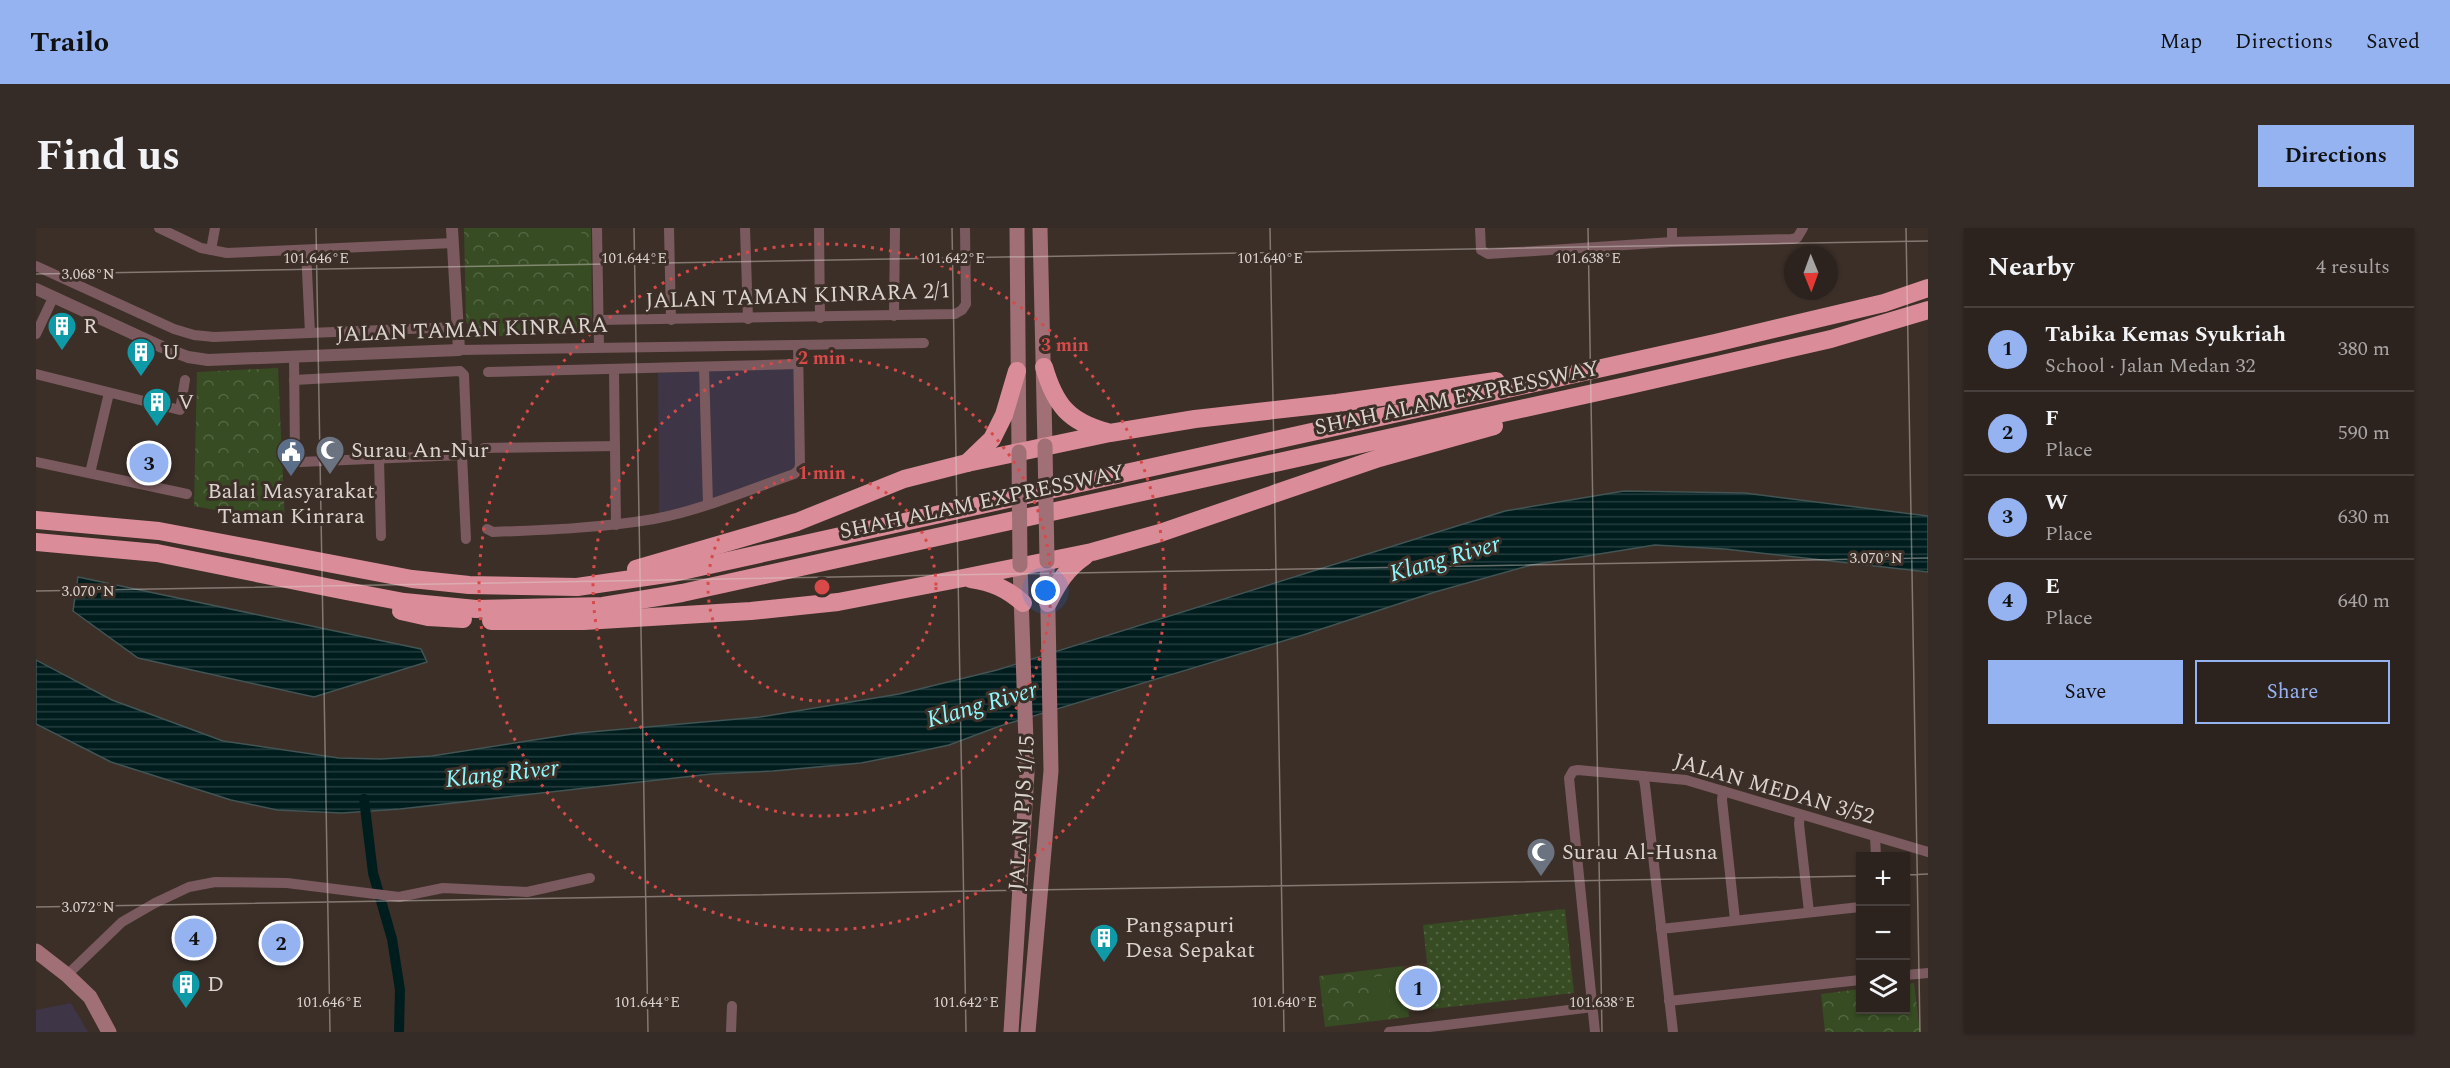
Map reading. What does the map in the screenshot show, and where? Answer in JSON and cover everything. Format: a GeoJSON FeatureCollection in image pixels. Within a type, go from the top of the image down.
{"type":"FeatureCollection","features":[{"type":"Feature","properties":{"kind":"highway","name":"SHAH ALAM EXPRESSWAY"},"geometry":{"type":"LineString","coordinates":[[36,520],[159,531],[412,579],[469,585],[577,587],[673,573],[1715,343],[1884,303],[1928,288]]}},
{"type":"Feature","properties":{"kind":"highway","name":"SHAH ALAM EXPRESSWAY"},"geometry":{"type":"LineString","coordinates":[[36,542],[157,553],[404,602],[476,609],[614,604],[682,593],[1630,385],[1831,339],[1928,310]]}},
{"type":"Feature","properties":{"kind":"highway"},"geometry":{"type":"LineString","coordinates":[[577,587],[797,522],[904,479],[1045,446],[1195,419],[1468,386],[1715,343]]}},
{"type":"Feature","properties":{"kind":"highway"},"geometry":{"type":"LineString","coordinates":[[1044,368],[1051,391],[1062,407],[1084,424],[1110,433]]}},
{"type":"Feature","properties":{"kind":"highway"},"geometry":{"type":"LineString","coordinates":[[967,463],[992,439],[1004,415],[1017,371]]}},
{"type":"Feature","properties":{"kind":"highway"},"geometry":{"type":"LineString","coordinates":[[346,591],[385,608],[428,617],[487,621],[584,621],[751,611],[838,602],[1092,552],[1160,532],[1379,458],[1527,417],[1630,385]]}},
{"type":"Feature","properties":{"kind":"highway"},"geometry":{"type":"LineString","coordinates":[[1048,607],[1060,578],[1069,567],[1092,552]]}},
{"type":"Feature","properties":{"kind":"highway"},"geometry":{"type":"LineString","coordinates":[[963,578],[1010,591],[1023,608]]}},
{"type":"Feature","properties":{"kind":"main road","name":"JALAN PJS 1/15"},"geometry":{"type":"LineString","coordinates":[[1011,1032],[1027,773],[1020,565],[1017,228]]}},
{"type":"Feature","properties":{"kind":"main road","name":"JALAN PJS 1/15"},"geometry":{"type":"LineString","coordinates":[[1028,1032],[1051,771],[1040,228]]}},
{"type":"Feature","properties":{"kind":"main road"},"geometry":{"type":"LineString","coordinates":[[36,951],[67,975],[90,997],[109,1032]]}},
{"type":"Feature","properties":{"kind":"street"},"geometry":{"type":"LineString","coordinates":[[159,228],[201,248],[227,253],[453,243]]}},
{"type":"Feature","properties":{"kind":"street"},"geometry":{"type":"LineString","coordinates":[[211,250],[215,228]]}},
{"type":"Feature","properties":{"kind":"street"},"geometry":{"type":"LineString","coordinates":[[452,228],[459,350]]}},
{"type":"Feature","properties":{"kind":"street"},"geometry":{"type":"LineString","coordinates":[[597,228],[599,347]]}},
{"type":"Feature","properties":{"kind":"street"},"geometry":{"type":"LineString","coordinates":[[669,228],[671,320]]}},
{"type":"Feature","properties":{"kind":"street"},"geometry":{"type":"LineString","coordinates":[[745,228],[748,319]]}},
{"type":"Feature","properties":{"kind":"street"},"geometry":{"type":"LineString","coordinates":[[819,228],[820,318]]}},
{"type":"Feature","properties":{"kind":"street"},"geometry":{"type":"LineString","coordinates":[[894,316],[895,228]]}},
{"type":"Feature","properties":{"kind":"street","name":"JALAN TAMAN KINRARA 2/1"},"geometry":{"type":"LineString","coordinates":[[598,320],[955,314],[966,304],[965,228]]}},
{"type":"Feature","properties":{"kind":"street"},"geometry":{"type":"LineString","coordinates":[[1480,228],[1481,249],[1488,254],[1672,242],[1792,239],[1797,238],[1803,228]]}},
{"type":"Feature","properties":{"kind":"street"},"geometry":{"type":"LineString","coordinates":[[1672,228],[1672,242]]}},
{"type":"Feature","properties":{"kind":"street"},"geometry":{"type":"LineString","coordinates":[[1736,228],[1736,240]]}},
{"type":"Feature","properties":{"kind":"street"},"geometry":{"type":"LineString","coordinates":[[306,250],[310,333]]}},
{"type":"Feature","properties":{"kind":"street"},"geometry":{"type":"LineString","coordinates":[[36,266],[174,329],[214,338],[457,327]]}},
{"type":"Feature","properties":{"kind":"street","name":"JALAN TAMAN KINRARA"},"geometry":{"type":"LineString","coordinates":[[36,289],[188,357],[208,360],[459,350],[924,343]]}},
{"type":"Feature","properties":{"kind":"street"},"geometry":{"type":"LineString","coordinates":[[36,334],[53,298]]}},
{"type":"Feature","properties":{"kind":"street"},"geometry":{"type":"LineString","coordinates":[[487,529],[493,532],[616,525],[656,518],[708,504],[794,474],[799,470],[801,464],[798,345]]}},
{"type":"Feature","properties":{"kind":"street"},"geometry":{"type":"LineString","coordinates":[[294,357],[295,455],[300,462],[462,455]]}},
{"type":"Feature","properties":{"kind":"street"},"geometry":{"type":"LineString","coordinates":[[488,372],[798,364]]}},
{"type":"Feature","properties":{"kind":"street"},"geometry":{"type":"LineString","coordinates":[[704,367],[708,504]]}},
{"type":"Feature","properties":{"kind":"street"},"geometry":{"type":"LineString","coordinates":[[614,370],[616,525]]}},
{"type":"Feature","properties":{"kind":"street"},"geometry":{"type":"LineString","coordinates":[[294,380],[460,371],[464,375],[467,448],[462,455],[466,539]]}},
{"type":"Feature","properties":{"kind":"street"},"geometry":{"type":"LineString","coordinates":[[36,374],[180,410],[185,380]]}},
{"type":"Feature","properties":{"kind":"street"},"geometry":{"type":"LineString","coordinates":[[90,473],[109,393]]}},
{"type":"Feature","properties":{"kind":"street"},"geometry":{"type":"LineString","coordinates":[[484,448],[615,446]]}},
{"type":"Feature","properties":{"kind":"street"},"geometry":{"type":"LineString","coordinates":[[379,459],[381,536]]}},
{"type":"Feature","properties":{"kind":"street"},"geometry":{"type":"LineString","coordinates":[[36,462],[188,494]]}},
{"type":"Feature","properties":{"kind":"street","name":"JALAN MEDAN 3/52"},"geometry":{"type":"LineString","coordinates":[[1593,1007],[1569,778],[1573,771],[1686,780],[1928,852]]}},
{"type":"Feature","properties":{"kind":"street"},"geometry":{"type":"LineString","coordinates":[[1642,776],[1645,785],[1673,1032]]}},
{"type":"Feature","properties":{"kind":"street"},"geometry":{"type":"LineString","coordinates":[[1723,791],[1722,800],[1735,920]]}},
{"type":"Feature","properties":{"kind":"street"},"geometry":{"type":"LineString","coordinates":[[1800,815],[1799,824],[1809,912]]}},
{"type":"Feature","properties":{"kind":"street"},"geometry":{"type":"LineString","coordinates":[[1875,837],[1876,852]]}},
{"type":"Feature","properties":{"kind":"street"},"geometry":{"type":"LineString","coordinates":[[67,975],[122,922],[154,903],[189,887],[215,882],[287,883],[399,897],[443,888],[527,892],[590,878]]}},
{"type":"Feature","properties":{"kind":"street"},"geometry":{"type":"LineString","coordinates":[[1661,928],[1856,907]]}},
{"type":"Feature","properties":{"kind":"street"},"geometry":{"type":"LineString","coordinates":[[1910,975],[1928,973]]}},
{"type":"Feature","properties":{"kind":"street"},"geometry":{"type":"LineString","coordinates":[[1669,1001],[1856,980]]}},
{"type":"Feature","properties":{"kind":"street"},"geometry":{"type":"LineString","coordinates":[[731,1032],[732,1006]]}},
{"type":"Feature","properties":{"kind":"street"},"geometry":{"type":"LineString","coordinates":[[1389,1032],[1593,1007],[1595,1032]]}},
{"type":"Feature","properties":{"kind":"shaded area"},"geometry":{"type":"Polygon","coordinates":[[[795,368],[795,468],[712,499],[659,514],[658,373],[795,368]]]}},
{"type":"Feature","properties":{"kind":"shaded area"},"geometry":{"type":"Polygon","coordinates":[[[1427,963],[1432,1009],[1408,1012],[1403,966],[1427,963]]]}},
{"type":"Feature","properties":{"kind":"shaded area"},"geometry":{"type":"Polygon","coordinates":[[[71,1003],[88,1032],[36,1032],[36,1010],[71,1003]]]}},
{"type":"Feature","properties":{"kind":"green space"},"geometry":{"type":"Polygon","coordinates":[[[464,228],[591,228],[592,321],[583,333],[476,337],[466,322],[464,228]]]}},
{"type":"Feature","properties":{"kind":"green space"},"geometry":{"type":"Polygon","coordinates":[[[537,228],[581,228],[582,240],[538,243],[537,228]]]}},
{"type":"Feature","properties":{"kind":"green space"},"geometry":{"type":"Polygon","coordinates":[[[278,368],[285,523],[194,506],[197,372],[278,368]]]}},
{"type":"Feature","properties":{"kind":"green space"},"geometry":{"type":"Polygon","coordinates":[[[1565,909],[1574,993],[1432,1009],[1423,925],[1565,909]]]}},
{"type":"Feature","properties":{"kind":"green space"},"geometry":{"type":"Polygon","coordinates":[[[1403,966],[1409,1017],[1325,1027],[1319,976],[1403,966]]]}},
{"type":"Feature","properties":{"kind":"green space"},"geometry":{"type":"Polygon","coordinates":[[[1387,975],[1392,1012],[1373,1014],[1369,978],[1387,975]]]}},
{"type":"Feature","properties":{"kind":"green space"},"geometry":{"type":"Polygon","coordinates":[[[1402,981],[1405,1003],[1392,1005],[1389,983],[1402,981]]]}},
{"type":"Feature","properties":{"kind":"green space"},"geometry":{"type":"Polygon","coordinates":[[[1914,983],[1920,1032],[1825,1032],[1821,994],[1856,990],[1856,1014],[1910,1014],[1910,984],[1914,983]]]}},
{"type":"Feature","properties":{"kind":"water","name":"Klang River"},"geometry":{"type":"Polygon","coordinates":[[[1624,491],[1745,493],[1928,516],[1928,572],[1725,549],[1655,545],[1531,565],[1435,592],[1303,635],[1000,726],[949,745],[912,753],[861,763],[711,774],[400,809],[342,813],[277,810],[231,800],[111,762],[36,724],[36,660],[112,700],[223,741],[339,758],[381,759],[432,756],[579,733],[760,717],[899,694],[997,670],[1505,511],[1624,491]]]}},
{"type":"Feature","properties":{"kind":"water"},"geometry":{"type":"Polygon","coordinates":[[[78,577],[421,649],[427,662],[314,697],[138,658],[73,611],[78,577]]]}},
{"type":"Feature","properties":{"kind":"waterway"},"geometry":{"type":"LineString","coordinates":[[364,799],[373,873],[392,939],[400,990],[399,1032]]}},
{"type":"Feature","properties":{"kind":"place","name":"R"},"geometry":{"type":"Point","coordinates":[62,352]}},
{"type":"Feature","properties":{"kind":"place","name":"U"},"geometry":{"type":"Point","coordinates":[141,378]}},
{"type":"Feature","properties":{"kind":"place","name":"V"},"geometry":{"type":"Point","coordinates":[157,428]}},
{"type":"Feature","properties":{"kind":"place","name":"W"},"geometry":{"type":"Point","coordinates":[149,463]}},
{"type":"Feature","properties":{"kind":"place","name":"Surau An-Nur"},"geometry":{"type":"Point","coordinates":[330,476]}},
{"type":"Feature","properties":{"kind":"place","name":"Balai Masyarakat Taman Kinrara"},"geometry":{"type":"Point","coordinates":[291,478]}},
{"type":"Feature","properties":{"kind":"place","name":"Surau Al-Husna"},"geometry":{"type":"Point","coordinates":[1541,878]}},
{"type":"Feature","properties":{"kind":"place","name":"E"},"geometry":{"type":"Point","coordinates":[194,938]}},
{"type":"Feature","properties":{"kind":"place","name":"F"},"geometry":{"type":"Point","coordinates":[281,943]}},
{"type":"Feature","properties":{"kind":"place","name":"Pangsapuri Desa Sepakat"},"geometry":{"type":"Point","coordinates":[1104,964]}},
{"type":"Feature","properties":{"kind":"place","name":"Tabika Kemas Syukriah"},"geometry":{"type":"Point","coordinates":[1418,988]}},
{"type":"Feature","properties":{"kind":"place","name":"D"},"geometry":{"type":"Point","coordinates":[186,1010]}}]}
